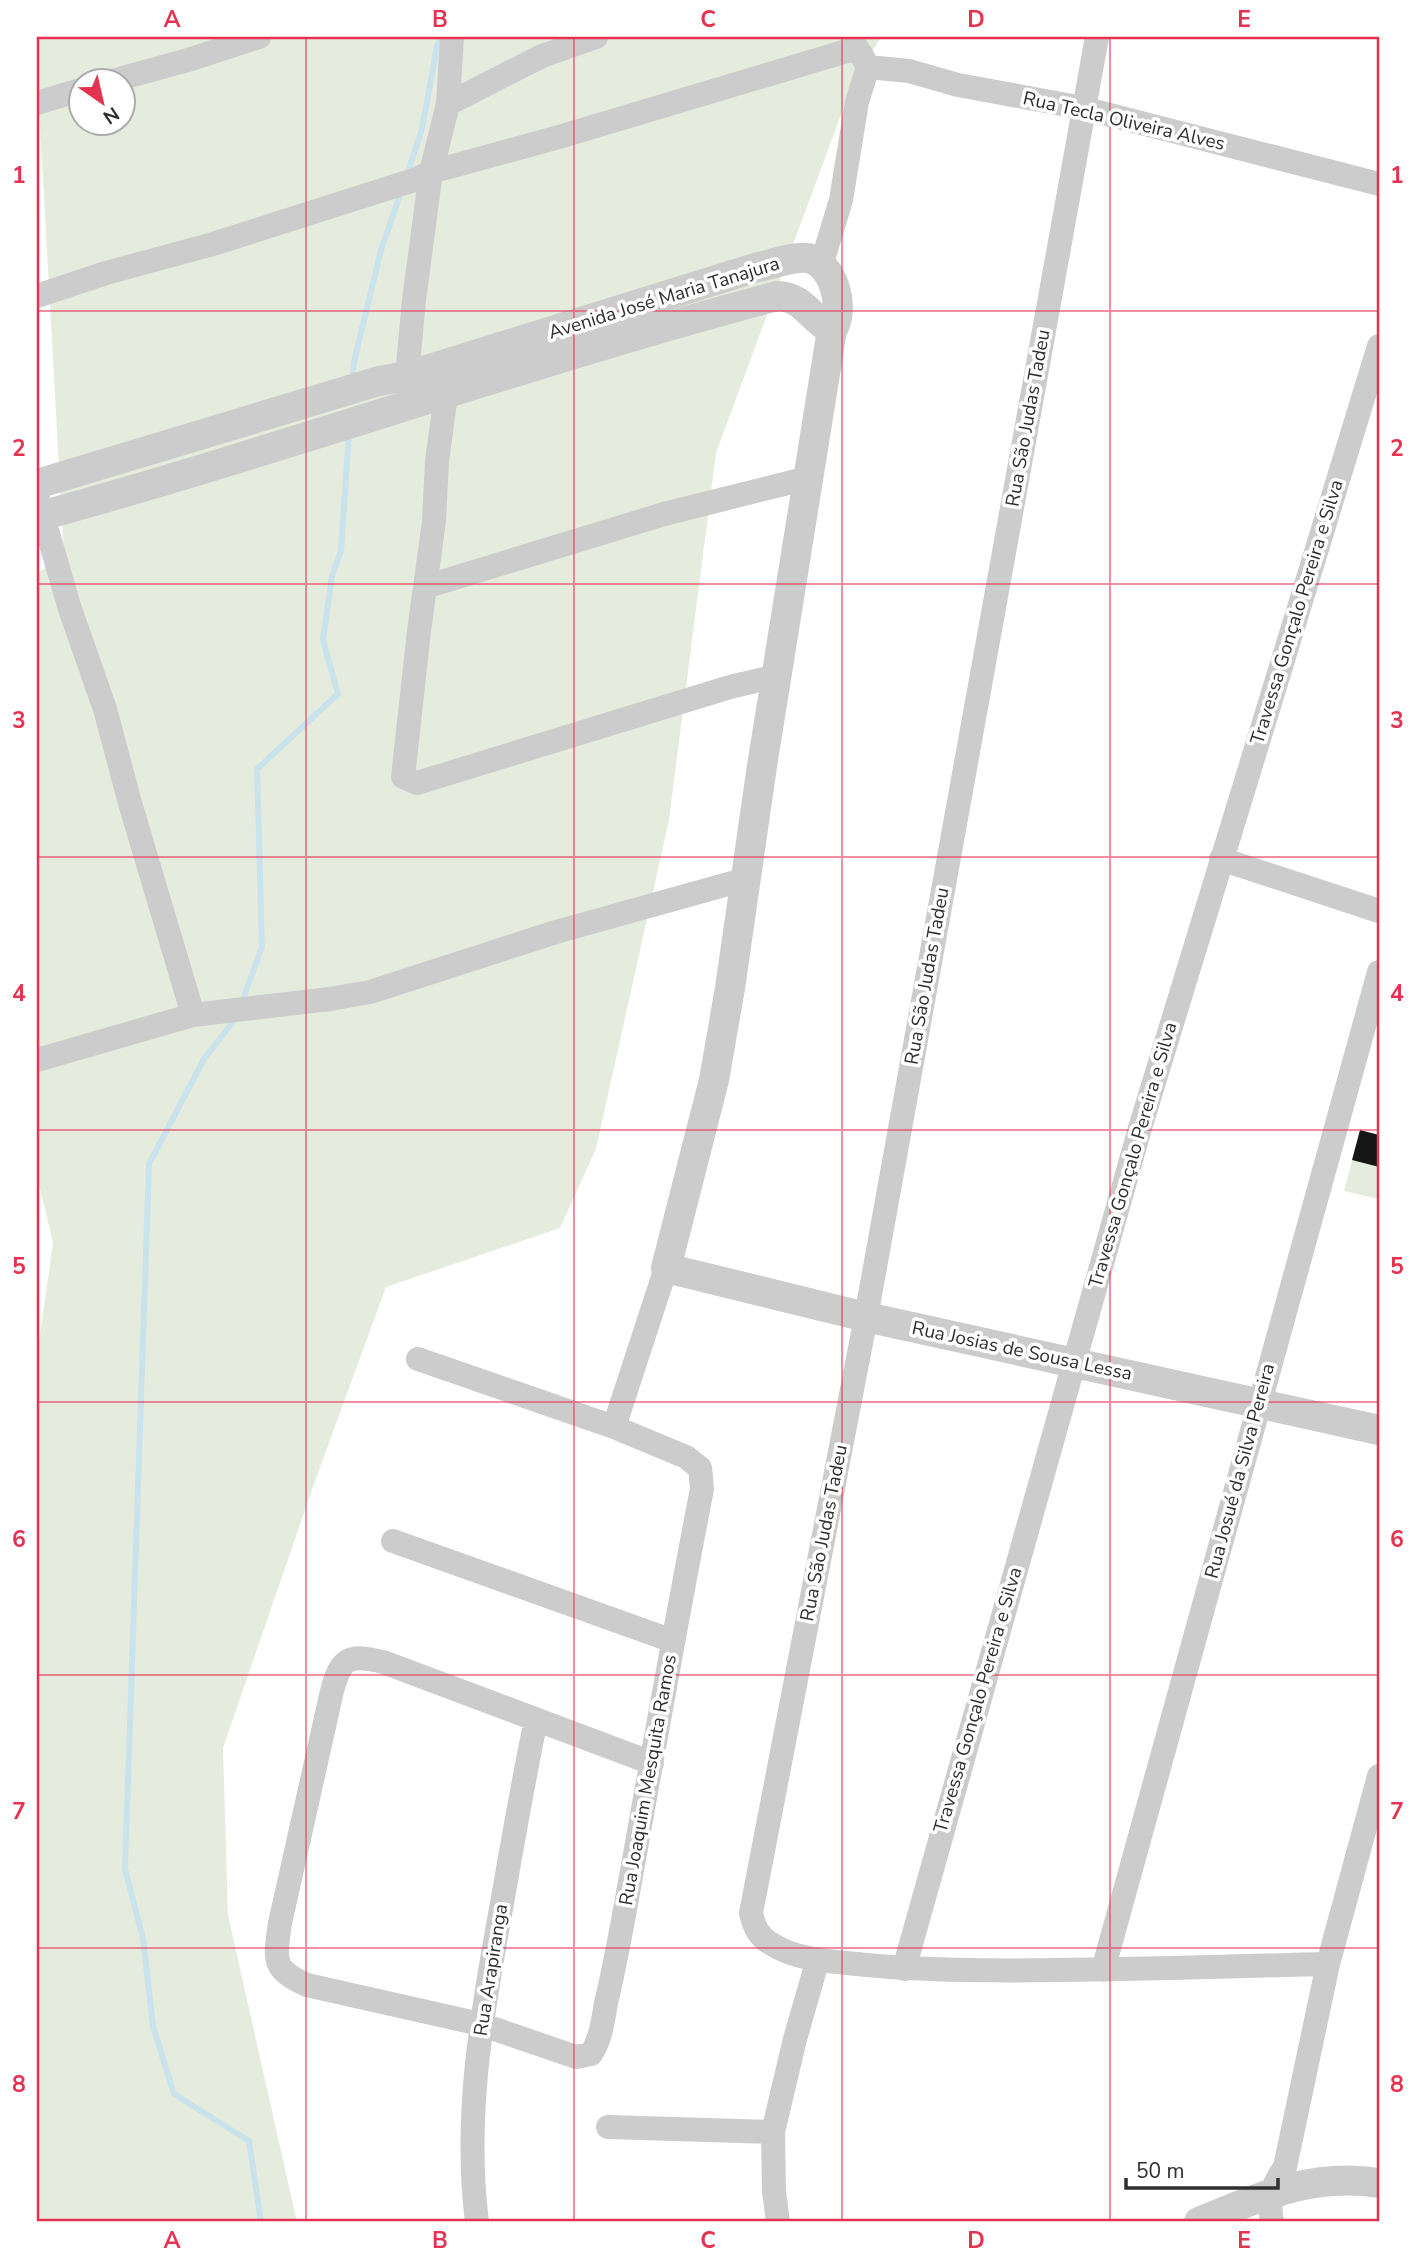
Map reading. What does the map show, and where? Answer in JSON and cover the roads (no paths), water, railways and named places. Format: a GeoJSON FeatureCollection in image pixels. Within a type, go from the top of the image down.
{"type":"FeatureCollection","features":[{"type":"Feature","properties":{"kind":"street"},"geometry":{"type":"LineString","coordinates":[[136,74],[259,37]]}},
{"type":"Feature","properties":{"kind":"street"},"geometry":{"type":"LineString","coordinates":[[407,376],[431,172],[448,104],[452,37]]}},
{"type":"Feature","properties":{"kind":"street"},"geometry":{"type":"LineString","coordinates":[[448,104],[542,56],[596,37]]}},
{"type":"Feature","properties":{"kind":"street","name":"Rua São Judas Tadeu"},"geometry":{"type":"LineString","coordinates":[[818,1959],[788,1952],[770,1944],[754,1926],[751,1913],[866,1317],[1097,37]]}},
{"type":"Feature","properties":{"kind":"street"},"geometry":{"type":"LineString","coordinates":[[37,296],[106,273],[213,244],[414,180],[431,172],[863,51],[858,102],[841,200],[821,265],[830,277],[838,303],[836,323],[832,330],[808,478],[714,1080],[666,1268],[614,1427],[418,1359]]}},
{"type":"Feature","properties":{"kind":"street","name":"Rua Tecla Oliveira Alves"},"geometry":{"type":"LineString","coordinates":[[863,51],[909,71],[958,85],[1083,108],[1379,184]]}},
{"type":"Feature","properties":{"kind":"street"},"geometry":{"type":"LineString","coordinates":[[37,103],[66,94]]}},
{"type":"Feature","properties":{"kind":"street","name":"Avenida José Maria Tanajura"},"geometry":{"type":"LineString","coordinates":[[39,509],[93,500],[446,395],[660,313],[758,267],[806,258],[821,265]]}},
{"type":"Feature","properties":{"kind":"street","name":"Avenida José Maria Tanajura"},"geometry":{"type":"LineString","coordinates":[[37,484],[379,381],[660,313],[788,296],[799,300],[832,330]]}},
{"type":"Feature","properties":{"kind":"street","name":"Travessa Gonçalo Pereira e Silva"},"geometry":{"type":"LineString","coordinates":[[904,1969],[1140,1128],[1379,346]]}},
{"type":"Feature","properties":{"kind":"street"},"geometry":{"type":"LineString","coordinates":[[446,395],[437,461],[434,521],[403,777],[417,783],[730,687],[777,676]]}},
{"type":"Feature","properties":{"kind":"street"},"geometry":{"type":"LineString","coordinates":[[85,470],[93,500]]}},
{"type":"Feature","properties":{"kind":"street"},"geometry":{"type":"LineString","coordinates":[[425,587],[664,514],[808,478]]}},
{"type":"Feature","properties":{"kind":"street"},"geometry":{"type":"LineString","coordinates":[[39,509],[105,709],[192,1015]]}},
{"type":"Feature","properties":{"kind":"street"},"geometry":{"type":"LineString","coordinates":[[1221,859],[1379,911]]}},
{"type":"Feature","properties":{"kind":"street"},"geometry":{"type":"LineString","coordinates":[[37,1060],[192,1015],[370,992],[556,932],[746,879]]}},
{"type":"Feature","properties":{"kind":"street","name":"Rua Josué da Silva Pereira"},"geometry":{"type":"LineString","coordinates":[[1103,1970],[1379,972]]}},
{"type":"Feature","properties":{"kind":"street","name":"Rua Josias de Sousa Lessa"},"geometry":{"type":"LineString","coordinates":[[666,1268],[866,1317],[1379,1430]]}},
{"type":"Feature","properties":{"kind":"street","name":"Rua Joaquim Mesquita Ramos"},"geometry":{"type":"LineString","coordinates":[[480,2024],[576,2057],[591,2054],[597,2046],[702,1489],[700,1468],[694,1462],[614,1427]]}},
{"type":"Feature","properties":{"kind":"street"},"geometry":{"type":"LineString","coordinates":[[393,1541],[673,1641]]}},
{"type":"Feature","properties":{"kind":"street"},"geometry":{"type":"LineString","coordinates":[[480,2024],[307,1985],[287,1976],[279,1964],[276,1953],[280,1923],[332,1691],[343,1663],[356,1657],[383,1662],[652,1763]]}},
{"type":"Feature","properties":{"kind":"street","name":"Rua Arapiranga"},"geometry":{"type":"LineString","coordinates":[[477,2222],[472,2146],[480,2024],[536,1720]]}},
{"type":"Feature","properties":{"kind":"street"},"geometry":{"type":"LineString","coordinates":[[1272,2222],[1270,2192],[1286,2167],[1328,1964],[1379,1776]]}},
{"type":"Feature","properties":{"kind":"street"},"geometry":{"type":"LineString","coordinates":[[778,2222],[774,2191],[773,2132],[795,2039],[818,1959],[904,1969],[1103,1970],[1328,1964]]}},
{"type":"Feature","properties":{"kind":"street"},"geometry":{"type":"LineString","coordinates":[[608,2127],[773,2132]]}},
{"type":"Feature","properties":{"kind":"street"},"geometry":{"type":"LineString","coordinates":[[1199,2222],[1270,2192],[1293,2186],[1354,2179],[1379,2183]]}},
{"type":"Feature","properties":{"kind":"waterway"},"geometry":{"type":"LineString","coordinates":[[407,175],[422,129],[437,46],[442,37]]}},
{"type":"Feature","properties":{"kind":"waterway"},"geometry":{"type":"LineString","coordinates":[[352,380],[381,250],[401,192]]}},
{"type":"Feature","properties":{"kind":"waterway"},"geometry":{"type":"LineString","coordinates":[[242,1002],[262,947],[257,769],[338,694],[323,640],[332,576],[341,551],[349,433]]}},
{"type":"Feature","properties":{"kind":"waterway"},"geometry":{"type":"LineString","coordinates":[[235,1019],[204,1059],[149,1164],[125,1869],[143,1938],[153,2026],[174,2094],[249,2141],[261,2222]]}}]}
